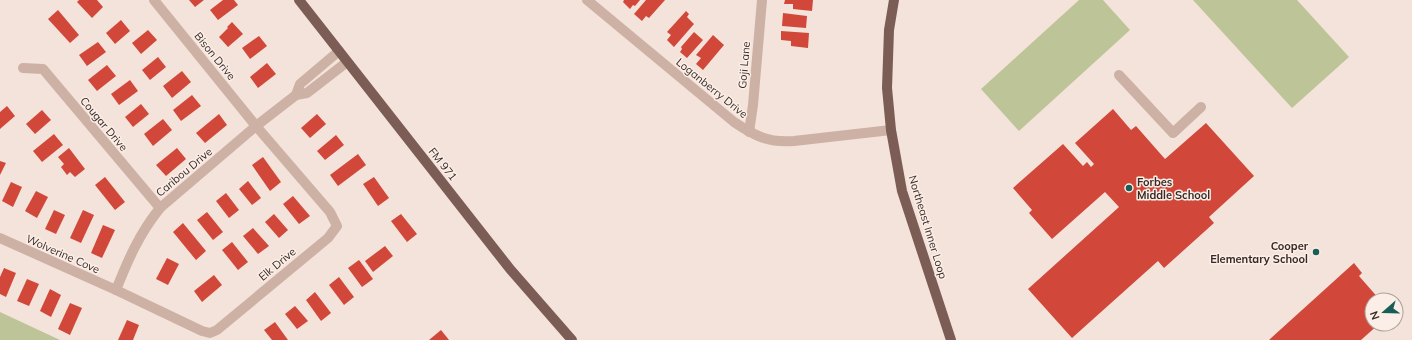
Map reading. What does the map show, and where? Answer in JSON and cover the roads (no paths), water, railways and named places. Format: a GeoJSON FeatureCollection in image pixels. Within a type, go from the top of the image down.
{"type":"FeatureCollection","features":[{"type":"Feature","properties":{"kind":"main road","name":"FM 971"},"geometry":{"type":"LineString","coordinates":[[299,0],[510,269],[572,340]]}},
{"type":"Feature","properties":{"kind":"main road","name":"Northeast Inner Loop"},"geometry":{"type":"LineString","coordinates":[[894,0],[889,30],[887,88],[891,130],[902,192],[951,340]]}},
{"type":"Feature","properties":{"kind":"street","name":"Bison Drive"},"geometry":{"type":"LineString","coordinates":[[154,0],[256,126]]}},
{"type":"Feature","properties":{"kind":"street","name":"Loganberry Drive"},"geometry":{"type":"LineString","coordinates":[[587,0],[707,101],[749,132],[765,139],[779,142],[891,130]]}},
{"type":"Feature","properties":{"kind":"street","name":"Goji Lane"},"geometry":{"type":"LineString","coordinates":[[749,132],[753,105],[762,0]]}},
{"type":"Feature","properties":{"kind":"street","name":"Caribou Drive"},"geometry":{"type":"LineString","coordinates":[[296,95],[300,84],[339,51]]}},
{"type":"Feature","properties":{"kind":"street","name":"Caribou Drive"},"geometry":{"type":"LineString","coordinates":[[116,290],[139,238],[160,208],[256,126],[296,95],[307,93],[347,62]]}},
{"type":"Feature","properties":{"kind":"street","name":"Cougar Drive"},"geometry":{"type":"LineString","coordinates":[[23,68],[43,69],[160,208]]}},
{"type":"Feature","properties":{"kind":"street"},"geometry":{"type":"LineString","coordinates":[[1119,75],[1173,134],[1201,107]]}},
{"type":"Feature","properties":{"kind":"street","name":"Elk Drive"},"geometry":{"type":"LineString","coordinates":[[116,290],[202,331],[210,333],[217,330],[328,238],[337,226],[330,212],[256,126]]}},
{"type":"Feature","properties":{"kind":"street","name":"Wolverine Cove"},"geometry":{"type":"LineString","coordinates":[[0,238],[116,290]]}},
{"type":"Feature","properties":{"kind":"place","name":"Forbes Middle School"},"geometry":{"type":"Point","coordinates":[1129,188]}},
{"type":"Feature","properties":{"kind":"place","name":"Cooper Elementary School"},"geometry":{"type":"Point","coordinates":[1316,252]}}]}
